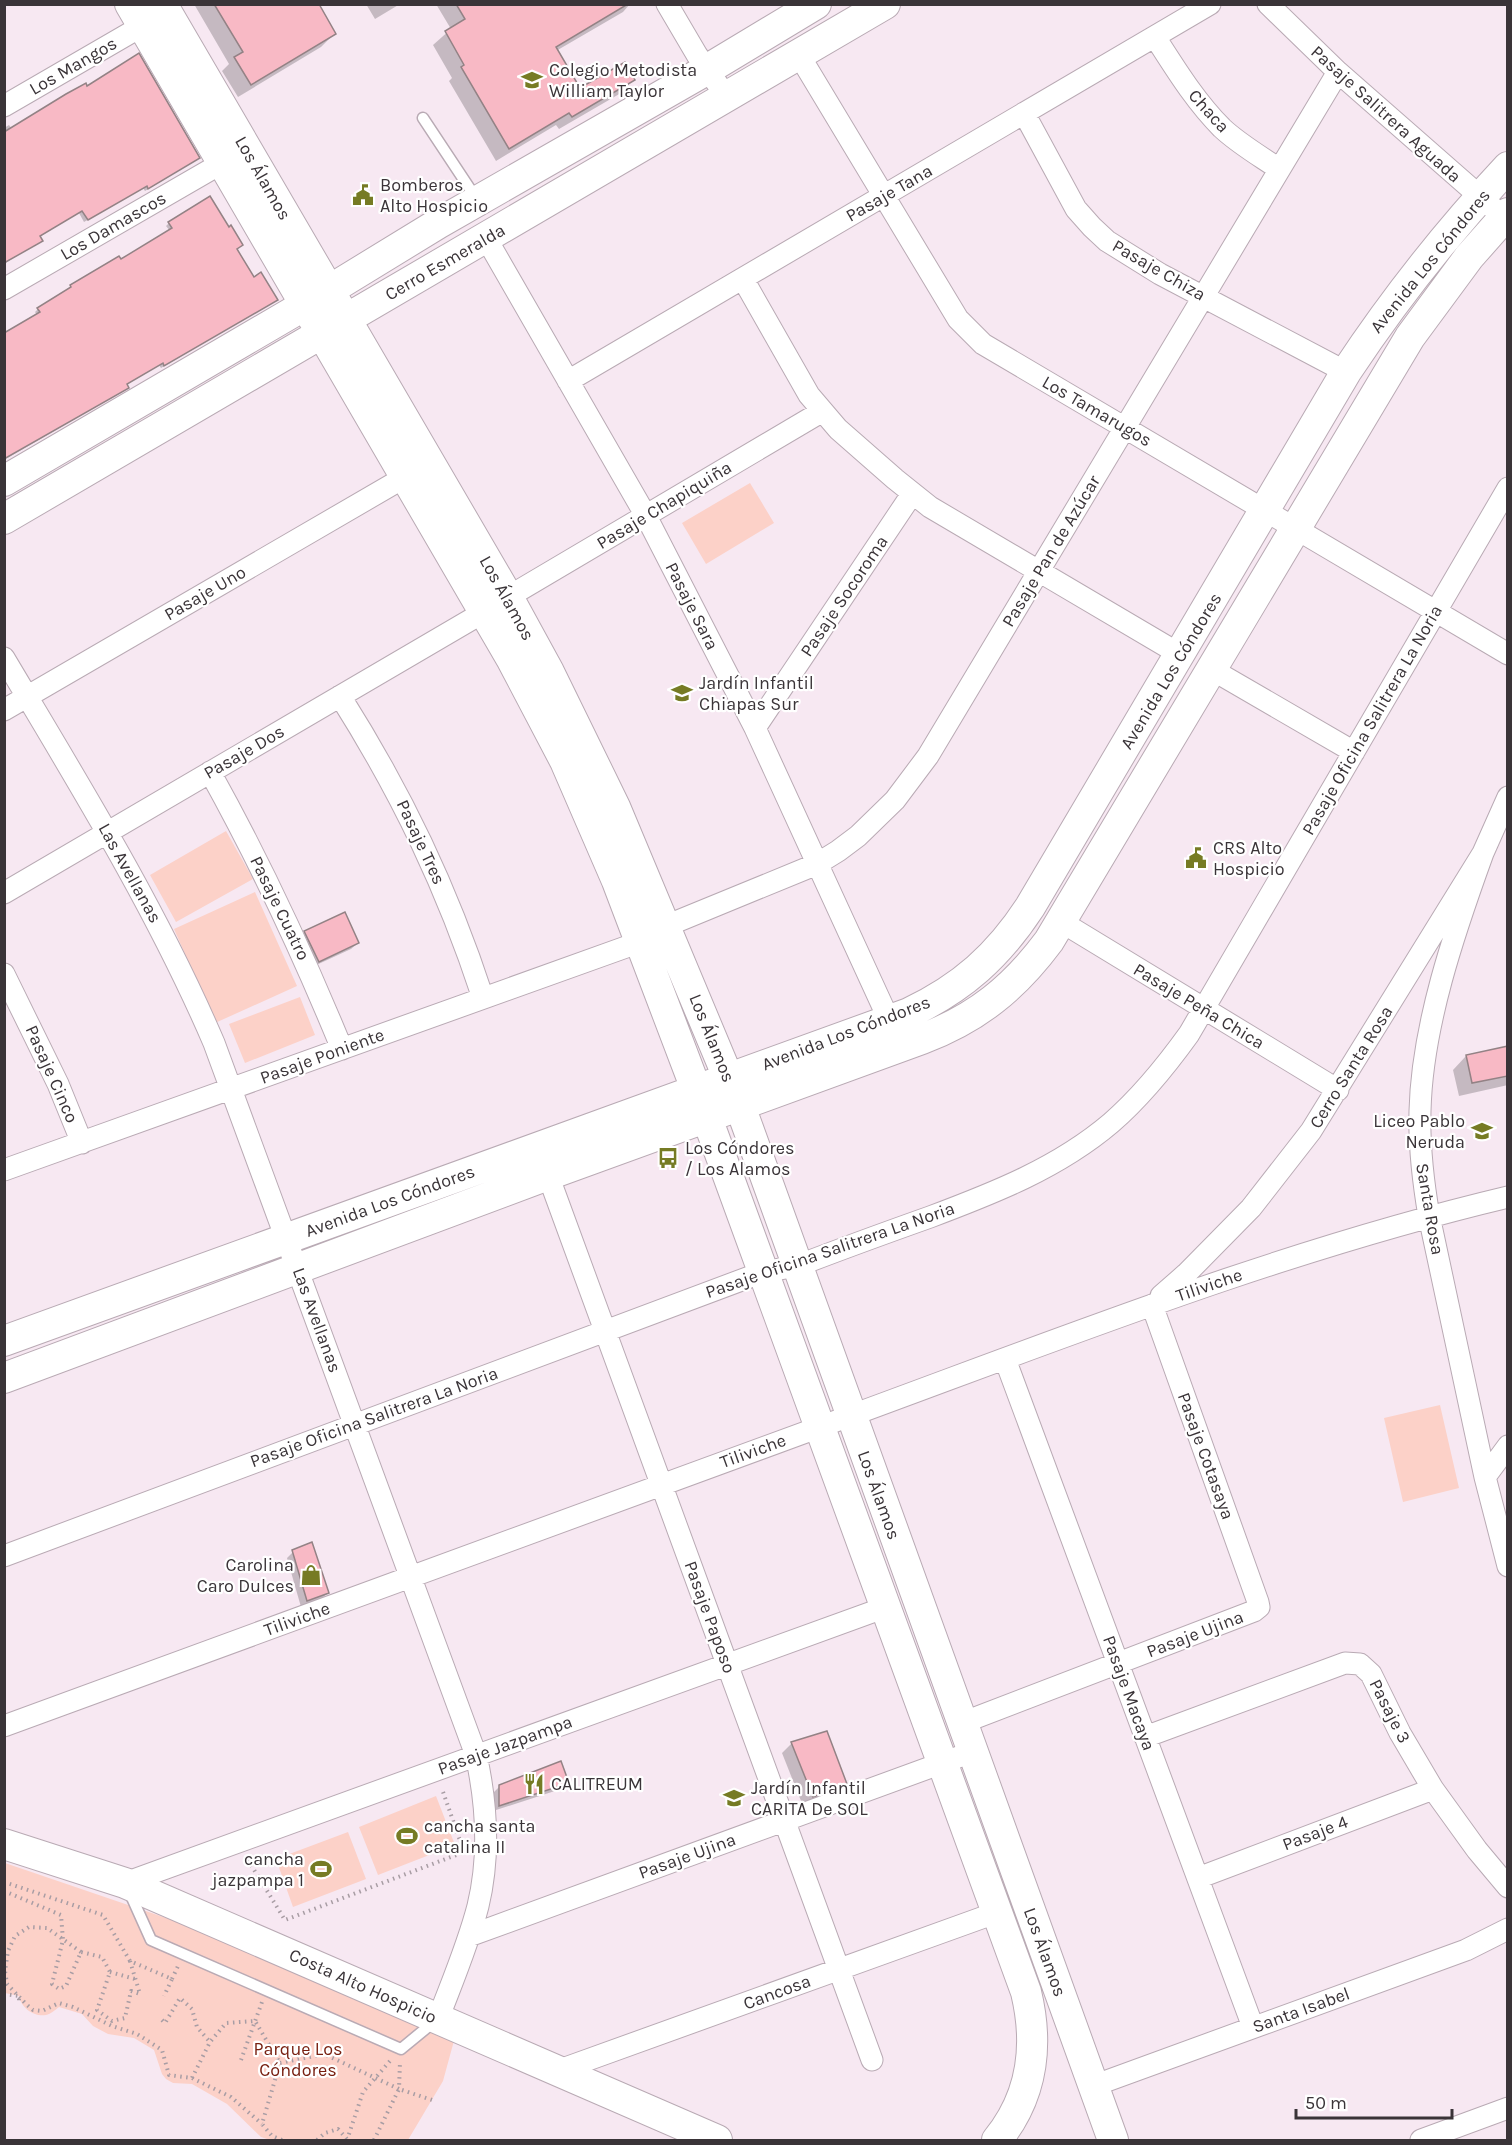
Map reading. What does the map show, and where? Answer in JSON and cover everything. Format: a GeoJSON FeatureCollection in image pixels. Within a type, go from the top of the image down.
{"type":"FeatureCollection","features":[{"type":"Feature","properties":{"kind":"street"},"geometry":{"type":"LineString","coordinates":[[668,4],[697,55],[726,96]]}},
{"type":"Feature","properties":{"kind":"street","name":"Cerro Esmeralda"},"geometry":{"type":"LineString","coordinates":[[4,481],[317,298],[439,223],[708,69],[816,4]]}},
{"type":"Feature","properties":{"kind":"street"},"geometry":{"type":"LineString","coordinates":[[799,55],[805,31],[822,4]]}},
{"type":"Feature","properties":{"kind":"street","name":"Cerro Esmeralda"},"geometry":{"type":"LineString","coordinates":[[4,519],[885,4]]}},
{"type":"Feature","properties":{"kind":"street","name":"Pasaje Tana"},"geometry":{"type":"LineString","coordinates":[[568,381],[1210,4]]}},
{"type":"Feature","properties":{"kind":"street","name":"Pasaje Salitrera Aguada"},"geometry":{"type":"LineString","coordinates":[[1268,4],[1338,72],[1480,197],[1506,217]]}},
{"type":"Feature","properties":{"kind":"street","name":"Los Mangos"},"geometry":{"type":"LineString","coordinates":[[4,106],[145,12]]}},
{"type":"Feature","properties":{"kind":"street","name":"Los Álamos"},"geometry":{"type":"LineString","coordinates":[[145,12],[222,163],[317,298]]}},
{"type":"Feature","properties":{"kind":"street","name":"Los Álamos"},"geometry":{"type":"LineString","coordinates":[[145,12],[334,326],[496,605],[588,749],[666,926],[740,1106],[1113,2140]]}},
{"type":"Feature","properties":{"kind":"street","name":"Chaca"},"geometry":{"type":"LineString","coordinates":[[1155,37],[1208,112],[1239,142],[1279,170]]}},
{"type":"Feature","properties":{"kind":"street","name":"Los Tamarugos"},"geometry":{"type":"LineString","coordinates":[[799,55],[949,305],[969,331],[999,354],[1508,654]]}},
{"type":"Feature","properties":{"kind":"street","name":"Pasaje Pan de Azúcar"},"geometry":{"type":"LineString","coordinates":[[666,926],[817,864],[838,851],[870,825],[913,779],[1338,72]]}},
{"type":"Feature","properties":{"kind":"street","name":"Pasaje Chiza"},"geometry":{"type":"LineString","coordinates":[[1024,113],[1076,209],[1092,227],[1125,253],[1346,372]]}},
{"type":"Feature","properties":{"kind":"street","name":"Los Damascos"},"geometry":{"type":"LineString","coordinates":[[4,289],[222,163]]}},
{"type":"Feature","properties":{"kind":"street","name":"Avenida Los Cóndores"},"geometry":{"type":"LineString","coordinates":[[4,1341],[889,1020],[930,1003],[970,977],[1003,945],[1030,907],[1181,655],[1346,372],[1402,291],[1440,243],[1508,167]]}},
{"type":"Feature","properties":{"kind":"street","name":"Avenida Los Cóndores"},"geometry":{"type":"LineString","coordinates":[[4,1378],[548,1175],[922,1039],[965,1020],[1003,993],[1020,977],[1060,921],[1410,338],[1462,266],[1506,217]]}},
{"type":"Feature","properties":{"kind":"street"},"geometry":{"type":"LineString","coordinates":[[439,223],[458,254]]}},
{"type":"Feature","properties":{"kind":"street","name":"Pasaje Sara"},"geometry":{"type":"LineString","coordinates":[[486,238],[646,516],[755,728],[889,1020]]}},
{"type":"Feature","properties":{"kind":"street"},"geometry":{"type":"LineString","coordinates":[[402,246],[422,275]]}},
{"type":"Feature","properties":{"kind":"street"},"geometry":{"type":"LineString","coordinates":[[743,279],[821,412],[912,494],[949,520],[1181,655]]}},
{"type":"Feature","properties":{"kind":"street","name":"Los Álamos"},"geometry":{"type":"LineString","coordinates":[[334,326],[405,477],[496,605],[534,700],[565,761],[601,841],[708,1118],[1026,1992],[1031,2013],[1033,2056],[1023,2096],[1014,2115],[997,2140]]}},
{"type":"Feature","properties":{"kind":"street","name":"Pasaje Chapiquiña"},"geometry":{"type":"LineString","coordinates":[[496,605],[821,412]]}},
{"type":"Feature","properties":{"kind":"street","name":"Pasaje Uno"},"geometry":{"type":"LineString","coordinates":[[4,710],[405,477]]}},
{"type":"Feature","properties":{"kind":"street","name":"Pasaje Oficina Salitrera La Noria"},"geometry":{"type":"LineString","coordinates":[[4,1556],[763,1272],[797,1266],[997,1191],[1056,1161],[1110,1124],[1134,1101],[1173,1055],[1204,1009],[1508,488]]}},
{"type":"Feature","properties":{"kind":"street","name":"Pasaje Socoroma"},"geometry":{"type":"LineString","coordinates":[[755,728],[912,494]]}},
{"type":"Feature","properties":{"kind":"street","name":"Pasaje Dos"},"geometry":{"type":"LineString","coordinates":[[4,893],[496,605]]}},
{"type":"Feature","properties":{"kind":"street","name":"Las Avellanas"},"geometry":{"type":"LineString","coordinates":[[4,658],[141,890],[194,997],[232,1088],[476,1755],[482,1783],[486,1840],[480,1894],[469,1936],[438,2019]]}},
{"type":"Feature","properties":{"kind":"street"},"geometry":{"type":"LineString","coordinates":[[1210,669],[1354,752]]}},
{"type":"Feature","properties":{"kind":"street","name":"Pasaje Tres"},"geometry":{"type":"LineString","coordinates":[[340,696],[384,769],[419,835],[461,933],[483,998]]}},
{"type":"Feature","properties":{"kind":"street","name":"Pasaje Cuatro"},"geometry":{"type":"LineString","coordinates":[[210,772],[278,902],[312,974],[342,1049]]}},
{"type":"Feature","properties":{"kind":"street","name":"Cerro Santa Rosa"},"geometry":{"type":"LineString","coordinates":[[1152,1305],[1251,1208],[1311,1131],[1483,854],[1508,796]]}},
{"type":"Feature","properties":{"kind":"street","name":"Santa Rosa"},"geometry":{"type":"LineString","coordinates":[[1483,854],[1452,945],[1426,1053],[1420,1111],[1420,1146],[1429,1216],[1485,1477],[1508,1566]]}},
{"type":"Feature","properties":{"kind":"street","name":"Pasaje Peña Chica"},"geometry":{"type":"LineString","coordinates":[[1060,921],[1338,1090]]}},
{"type":"Feature","properties":{"kind":"street","name":"Pasaje Poniente"},"geometry":{"type":"LineString","coordinates":[[4,1170],[640,942]]}},
{"type":"Feature","properties":{"kind":"street","name":"Pasaje Cinco"},"geometry":{"type":"LineString","coordinates":[[4,974],[53,1074],[82,1143]]}},
{"type":"Feature","properties":{"kind":"street","name":"Pasaje Paposo"},"geometry":{"type":"LineString","coordinates":[[548,1175],[872,2060]]}},
{"type":"Feature","properties":{"kind":"street","name":"Tiliviche"},"geometry":{"type":"LineString","coordinates":[[4,1726],[1152,1305],[1294,1257],[1429,1216],[1508,1197]]}},
{"type":"Feature","properties":{"kind":"street","name":"Pasaje Cotasaya"},"geometry":{"type":"LineString","coordinates":[[1152,1305],[1258,1607]]}},
{"type":"Feature","properties":{"kind":"street","name":"Pasaje Macaya"},"geometry":{"type":"LineString","coordinates":[[1005,1359],[1254,2027]]}},
{"type":"Feature","properties":{"kind":"street"},"geometry":{"type":"LineString","coordinates":[[1485,1477],[1508,1446]]}},
{"type":"Feature","properties":{"kind":"street","name":"Pasaje Jazpampa"},"geometry":{"type":"LineString","coordinates":[[124,1882],[886,1606]]}},
{"type":"Feature","properties":{"kind":"street","name":"Pasaje Ujina"},"geometry":{"type":"LineString","coordinates":[[962,1723],[1254,1611],[1258,1607]]}},
{"type":"Feature","properties":{"kind":"street","name":"Pasaje 3"},"geometry":{"type":"LineString","coordinates":[[1145,1737],[1352,1662],[1366,1668],[1371,1674],[1400,1733],[1433,1789],[1472,1843],[1508,1887]]}},
{"type":"Feature","properties":{"kind":"street","name":"Pasaje Ujina"},"geometry":{"type":"LineString","coordinates":[[469,1936],[972,1752]]}},
{"type":"Feature","properties":{"kind":"street","name":"Pasaje 4"},"geometry":{"type":"LineString","coordinates":[[1198,1878],[1433,1789]]}},
{"type":"Feature","properties":{"kind":"street","name":"Costa Alto Hospicio"},"geometry":{"type":"LineString","coordinates":[[4,1844],[124,1882],[717,2140]]}},
{"type":"Feature","properties":{"kind":"street","name":"Cancosa"},"geometry":{"type":"LineString","coordinates":[[557,2071],[998,1912]]}},
{"type":"Feature","properties":{"kind":"street","name":"Santa Isabel"},"geometry":{"type":"LineString","coordinates":[[1093,2086],[1466,1950],[1508,1929]]}},
{"type":"Feature","properties":{"kind":"street"},"geometry":{"type":"LineString","coordinates":[[1429,2139],[1508,2108]]}},
{"type":"Feature","properties":{"kind":"lane"},"geometry":{"type":"LineString","coordinates":[[423,118],[477,201]]}},
{"type":"Feature","properties":{"kind":"lane"},"geometry":{"type":"LineString","coordinates":[[124,1882],[151,1940],[401,2049],[438,2019]]}},
{"type":"Feature","properties":{"kind":"path"},"geometry":{"type":"LineString","coordinates":[[237,1842],[285,1920],[464,1852],[436,1770]]}},
{"type":"Feature","properties":{"kind":"path"},"geometry":{"type":"LineString","coordinates":[[4,1882],[103,1915],[130,1960],[140,1994],[131,1991],[125,2018],[112,2021],[97,2010],[110,1972]]}},
{"type":"Feature","properties":{"kind":"path"},"geometry":{"type":"LineString","coordinates":[[4,1891],[61,1915],[63,1940],[52,1984],[59,1989],[66,1986],[81,1952]]}},
{"type":"Feature","properties":{"kind":"path"},"geometry":{"type":"LineString","coordinates":[[136,1980],[110,1972],[102,1957],[81,1952],[47,1928],[29,1927],[15,1936],[8,1951],[5,1971],[7,1984],[19,1999],[33,2010],[42,2011],[59,2003],[137,2034],[162,2050],[169,2075],[192,2078],[231,2097],[262,2124],[272,2136],[282,2140]]}},
{"type":"Feature","properties":{"kind":"path"},"geometry":{"type":"LineString","coordinates":[[130,1960],[172,1979],[164,1996]]}},
{"type":"Feature","properties":{"kind":"path"},"geometry":{"type":"LineString","coordinates":[[241,2060],[267,1990]]}},
{"type":"Feature","properties":{"kind":"path"},"geometry":{"type":"LineString","coordinates":[[4,1994],[19,1999]]}},
{"type":"Feature","properties":{"kind":"path"},"geometry":{"type":"LineString","coordinates":[[162,2020],[165,2023],[180,1998],[192,2009],[197,2027],[210,2042]]}},
{"type":"Feature","properties":{"kind":"path"},"geometry":{"type":"LineString","coordinates":[[192,2078],[210,2042],[226,2023],[255,2021]]}},
{"type":"Feature","properties":{"kind":"path"},"geometry":{"type":"LineString","coordinates":[[255,2021],[280,2063],[262,2124]]}},
{"type":"Feature","properties":{"kind":"path"},"geometry":{"type":"LineString","coordinates":[[347,2140],[363,2092],[401,2049]]}},
{"type":"Feature","properties":{"kind":"path"},"geometry":{"type":"LineString","coordinates":[[374,2140],[399,2089],[401,2049]]}},
{"type":"Feature","properties":{"kind":"path"},"geometry":{"type":"LineString","coordinates":[[280,2063],[324,2054],[399,2089],[432,2100]]}},
{"type":"Feature","properties":{"kind":"path"},"geometry":{"type":"LineString","coordinates":[[317,2140],[325,2133],[338,2129],[347,2140]]}},
{"type":"Feature","properties":{"kind":"green space"},"geometry":{"type":"Polygon","coordinates":[[[750,483],[774,523],[706,564],[682,523],[750,483]]]}},
{"type":"Feature","properties":{"kind":"green space"},"geometry":{"type":"Polygon","coordinates":[[[226,831],[253,879],[176,922],[150,875],[226,831]]]}},
{"type":"Feature","properties":{"kind":"green space"},"geometry":{"type":"Polygon","coordinates":[[[255,892],[297,986],[215,1023],[174,929],[255,892]]]}},
{"type":"Feature","properties":{"kind":"green space"},"geometry":{"type":"Polygon","coordinates":[[[300,997],[315,1035],[245,1063],[229,1024],[300,997]]]}},
{"type":"Feature","properties":{"kind":"green space"},"geometry":{"type":"Polygon","coordinates":[[[1440,1405],[1459,1488],[1403,1502],[1384,1418],[1440,1405]]]}},
{"type":"Feature","properties":{"kind":"green space","name":"cancha santa catalina II"},"geometry":{"type":"Polygon","coordinates":[[[436,1796],[455,1845],[378,1875],[359,1827],[436,1796]]]}},
{"type":"Feature","properties":{"kind":"green space","name":"cancha jazpampa 1"},"geometry":{"type":"Polygon","coordinates":[[[348,1832],[366,1879],[293,1907],[276,1859],[348,1832]]]}},
{"type":"Feature","properties":{"kind":"green space","name":"Parque Los Cóndores"},"geometry":{"type":"Polygon","coordinates":[[[5,1863],[178,1922],[455,2037],[443,2081],[408,2140],[270,2140],[261,2137],[227,2104],[192,2084],[173,2083],[166,2079],[154,2050],[134,2038],[108,2034],[93,2026],[82,2014],[59,2007],[48,2014],[37,2015],[25,2008],[19,1996],[5,1993],[5,1863]]]}},
{"type":"Feature","properties":{"kind":"building"},"geometry":{"type":"Polygon","coordinates":[[[214,4],[319,4],[336,34],[251,85],[234,57],[243,52],[214,4]]]}},
{"type":"Feature","properties":{"kind":"building"},"geometry":{"type":"Polygon","coordinates":[[[456,4],[628,4],[556,47],[580,88],[625,62],[635,80],[572,117],[569,113],[509,149],[461,67],[464,65],[445,31],[465,19],[456,4]]]}},
{"type":"Feature","properties":{"kind":"building"},"geometry":{"type":"Polygon","coordinates":[[[139,53],[200,158],[148,189],[147,186],[88,220],[82,211],[40,236],[43,241],[4,263],[4,132],[66,94],[86,83],[87,86],[139,53]]]}},
{"type":"Feature","properties":{"kind":"building"},"geometry":{"type":"Polygon","coordinates":[[[210,196],[243,245],[237,249],[254,277],[261,272],[278,300],[164,366],[163,363],[127,384],[129,388],[4,459],[4,333],[40,312],[37,308],[71,287],[70,285],[119,256],[121,259],[172,228],[168,222],[210,196]]]}},
{"type":"Feature","properties":{"kind":"building"},"geometry":{"type":"Polygon","coordinates":[[[345,912],[359,943],[319,962],[304,931],[345,912]]]}},
{"type":"Feature","properties":{"kind":"building"},"geometry":{"type":"Polygon","coordinates":[[[1508,1046],[1508,1076],[1472,1083],[1466,1055],[1508,1046]]]}},
{"type":"Feature","properties":{"kind":"building","name":"Carolina Caro Dulces"},"geometry":{"type":"Polygon","coordinates":[[[312,1542],[329,1593],[307,1601],[292,1550],[312,1542]]]}},
{"type":"Feature","properties":{"kind":"building"},"geometry":{"type":"Polygon","coordinates":[[[827,1731],[847,1784],[813,1797],[791,1742],[827,1731]]]}},
{"type":"Feature","properties":{"kind":"building","name":"CALITREUM"},"geometry":{"type":"Polygon","coordinates":[[[561,1761],[569,1783],[499,1806],[499,1785],[561,1761]]]}},
{"type":"Feature","properties":{"kind":"place","name":"Colegio Metodista William Taylor"},"geometry":{"type":"Point","coordinates":[532,80]}},
{"type":"Feature","properties":{"kind":"place","name":"Bomberos Alto Hospicio"},"geometry":{"type":"Point","coordinates":[363,195]}},
{"type":"Feature","properties":{"kind":"place","name":"Jardín Infantil Chiapas Sur"},"geometry":{"type":"Point","coordinates":[682,693]}},
{"type":"Feature","properties":{"kind":"place","name":"CRS Alto Hospicio"},"geometry":{"type":"Point","coordinates":[1196,858]}},
{"type":"Feature","properties":{"kind":"place","name":"Liceo Pablo Neruda"},"geometry":{"type":"Point","coordinates":[1482,1131]}},
{"type":"Feature","properties":{"kind":"place","name":"Los Cóndores / Los Alamos"},"geometry":{"type":"Point","coordinates":[668,1158]}},
{"type":"Feature","properties":{"kind":"place","name":"Carolina Caro Dulces"},"geometry":{"type":"Point","coordinates":[311,1575]}},
{"type":"Feature","properties":{"kind":"place","name":"CALITREUM"},"geometry":{"type":"Point","coordinates":[534,1784]}},
{"type":"Feature","properties":{"kind":"place","name":"Jardín Infantil CARITA De SOL"},"geometry":{"type":"Point","coordinates":[734,1798]}},
{"type":"Feature","properties":{"kind":"place","name":"cancha santa catalina II"},"geometry":{"type":"Point","coordinates":[407,1836]}},
{"type":"Feature","properties":{"kind":"place","name":"cancha jazpampa 1"},"geometry":{"type":"Point","coordinates":[321,1869]}}]}
